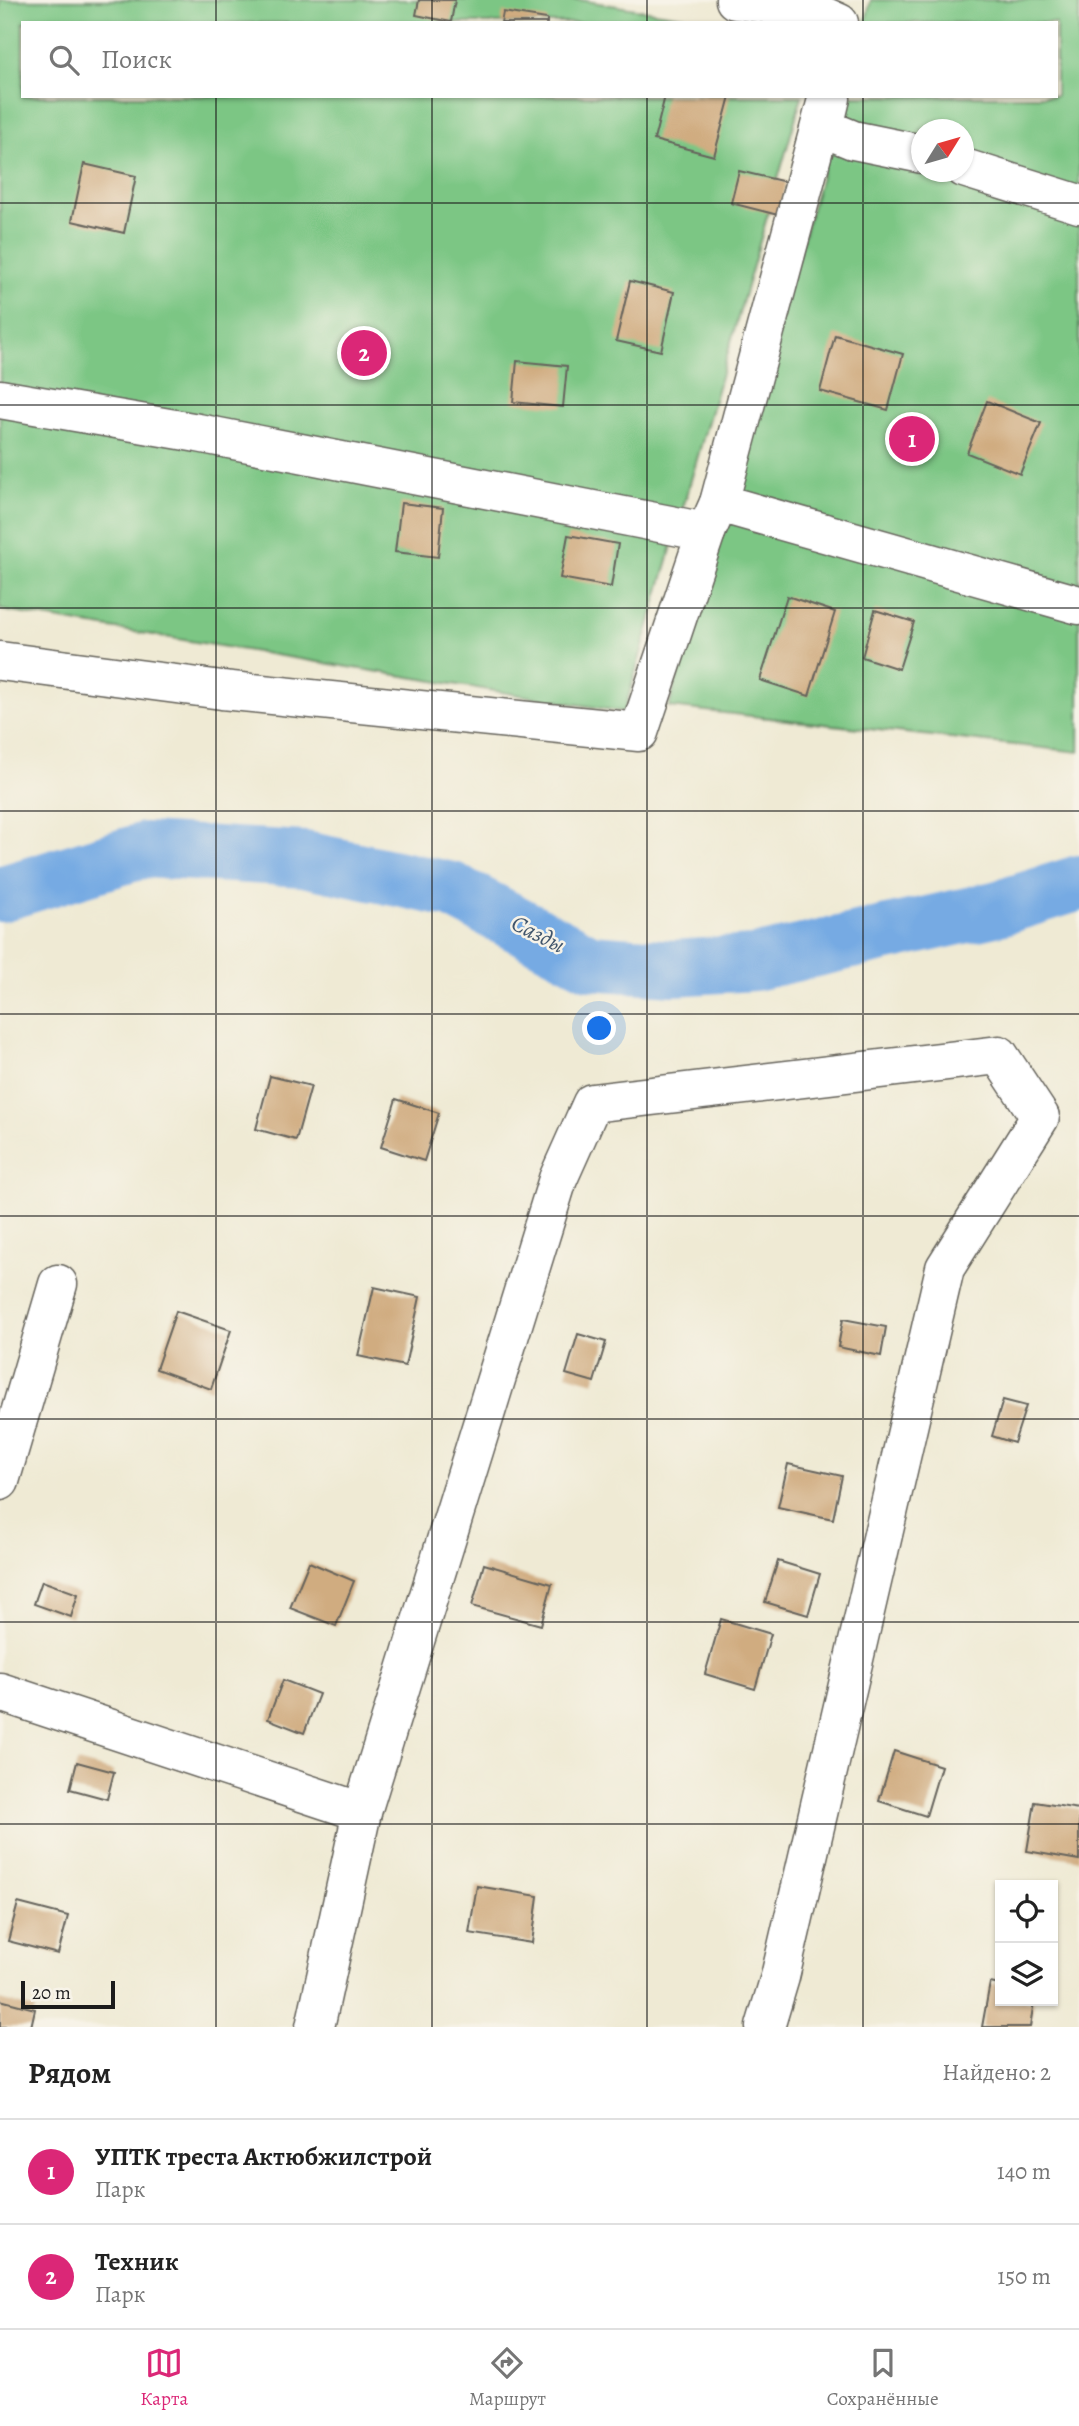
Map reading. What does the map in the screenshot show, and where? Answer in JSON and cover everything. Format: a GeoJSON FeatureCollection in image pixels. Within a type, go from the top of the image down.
{"type":"FeatureCollection","features":[{"type":"Feature","properties":{"kind":"lane"},"geometry":{"type":"LineString","coordinates":[[735,0],[810,10],[835,21]]}},
{"type":"Feature","properties":{"kind":"lane"},"geometry":{"type":"LineString","coordinates":[[847,21],[852,0]]}},
{"type":"Feature","properties":{"kind":"lane"},"geometry":{"type":"LineString","coordinates":[[0,660],[222,690],[639,732],[712,518],[828,98]]}},
{"type":"Feature","properties":{"kind":"lane"},"geometry":{"type":"LineString","coordinates":[[829,98],[824,128],[853,140],[911,152]]}},
{"type":"Feature","properties":{"kind":"lane"},"geometry":{"type":"LineString","coordinates":[[974,171],[1079,204]]}},
{"type":"Feature","properties":{"kind":"lane"},"geometry":{"type":"LineString","coordinates":[[0,399],[712,518],[1079,604]]}},
{"type":"Feature","properties":{"kind":"lane"},"geometry":{"type":"LineString","coordinates":[[315,2027],[362,1812],[558,1179],[592,1103],[999,1055],[1040,1117],[945,1268],[780,1977],[765,2027]]}},
{"type":"Feature","properties":{"kind":"lane"},"geometry":{"type":"LineString","coordinates":[[0,1481],[58,1284]]}},
{"type":"Feature","properties":{"kind":"lane"},"geometry":{"type":"LineString","coordinates":[[0,1692],[362,1812]]}},
{"type":"Feature","properties":{"kind":"green space"},"geometry":{"type":"Polygon","coordinates":[[[0,0],[580,0],[711,21],[21,21],[21,98],[801,98],[624,712],[0,610],[0,0]]]}},
{"type":"Feature","properties":{"kind":"green space"},"geometry":{"type":"Polygon","coordinates":[[[871,0],[1079,0],[1079,752],[669,707],[843,98],[1058,98],[1058,21],[866,21],[871,0]]]}},
{"type":"Feature","properties":{"kind":"building"},"geometry":{"type":"Polygon","coordinates":[[[419,0],[455,0],[451,21],[416,15],[419,0]]]}},
{"type":"Feature","properties":{"kind":"building"},"geometry":{"type":"Polygon","coordinates":[[[503,12],[547,19],[547,21],[501,21],[503,12]]]}},
{"type":"Feature","properties":{"kind":"building"},"geometry":{"type":"Polygon","coordinates":[[[664,98],[729,98],[714,156],[654,140],[664,98]]]}},
{"type":"Feature","properties":{"kind":"building"},"geometry":{"type":"Polygon","coordinates":[[[84,164],[136,176],[124,233],[72,221],[84,164]]]}},
{"type":"Feature","properties":{"kind":"building"},"geometry":{"type":"Polygon","coordinates":[[[739,171],[786,182],[778,215],[731,203],[739,171]]]}},
{"type":"Feature","properties":{"kind":"building"},"geometry":{"type":"Polygon","coordinates":[[[630,281],[674,292],[661,351],[616,341],[630,281]]]}},
{"type":"Feature","properties":{"kind":"building"},"geometry":{"type":"Polygon","coordinates":[[[835,335],[903,354],[888,410],[820,391],[835,335]]]}},
{"type":"Feature","properties":{"kind":"building"},"geometry":{"type":"Polygon","coordinates":[[[517,361],[567,366],[563,407],[513,402],[517,361]]]}},
{"type":"Feature","properties":{"kind":"building"},"geometry":{"type":"Polygon","coordinates":[[[987,401],[1041,423],[1020,474],[967,453],[987,401]]]}},
{"type":"Feature","properties":{"kind":"building"},"geometry":{"type":"Polygon","coordinates":[[[401,503],[443,508],[438,557],[395,552],[401,503]]]}},
{"type":"Feature","properties":{"kind":"building"},"geometry":{"type":"Polygon","coordinates":[[[568,535],[618,544],[611,587],[560,578],[568,535]]]}},
{"type":"Feature","properties":{"kind":"building"},"geometry":{"type":"Polygon","coordinates":[[[787,596],[835,612],[809,696],[760,680],[787,596]]]}},
{"type":"Feature","properties":{"kind":"building"},"geometry":{"type":"Polygon","coordinates":[[[875,610],[914,622],[899,669],[862,657],[875,610]]]}},
{"type":"Feature","properties":{"kind":"building"},"geometry":{"type":"Polygon","coordinates":[[[270,1076],[311,1086],[296,1140],[256,1129],[270,1076]]]}},
{"type":"Feature","properties":{"kind":"building"},"geometry":{"type":"Polygon","coordinates":[[[396,1099],[439,1113],[424,1161],[381,1147],[396,1099]]]}},
{"type":"Feature","properties":{"kind":"building"},"geometry":{"type":"Polygon","coordinates":[[[374,1287],[420,1297],[405,1366],[358,1356],[374,1287]]]}},
{"type":"Feature","properties":{"kind":"building"},"geometry":{"type":"Polygon","coordinates":[[[176,1311],[231,1330],[211,1389],[156,1369],[176,1311]]]}},
{"type":"Feature","properties":{"kind":"building"},"geometry":{"type":"Polygon","coordinates":[[[843,1319],[886,1327],[881,1356],[838,1347],[843,1319]]]}},
{"type":"Feature","properties":{"kind":"building"},"geometry":{"type":"Polygon","coordinates":[[[578,1334],[606,1342],[594,1382],[566,1374],[578,1334]]]}},
{"type":"Feature","properties":{"kind":"building"},"geometry":{"type":"Polygon","coordinates":[[[1003,1400],[1026,1406],[1014,1443],[992,1436],[1003,1400]]]}},
{"type":"Feature","properties":{"kind":"building"},"geometry":{"type":"Polygon","coordinates":[[[788,1464],[842,1476],[833,1519],[778,1507],[788,1464]]]}},
{"type":"Feature","properties":{"kind":"building"},"geometry":{"type":"Polygon","coordinates":[[[778,1561],[820,1574],[808,1615],[765,1602],[778,1561]]]}},
{"type":"Feature","properties":{"kind":"building"},"geometry":{"type":"Polygon","coordinates":[[[309,1562],[354,1581],[336,1626],[290,1608],[309,1562]]]}},
{"type":"Feature","properties":{"kind":"building"},"geometry":{"type":"Polygon","coordinates":[[[484,1564],[552,1584],[541,1625],[472,1606],[484,1564]]]}},
{"type":"Feature","properties":{"kind":"building"},"geometry":{"type":"Polygon","coordinates":[[[42,1581],[78,1594],[71,1617],[34,1604],[42,1581]]]}},
{"type":"Feature","properties":{"kind":"building"},"geometry":{"type":"Polygon","coordinates":[[[721,1619],[771,1634],[755,1689],[705,1674],[721,1619]]]}},
{"type":"Feature","properties":{"kind":"building"},"geometry":{"type":"Polygon","coordinates":[[[283,1680],[319,1694],[304,1733],[268,1719],[283,1680]]]}},
{"type":"Feature","properties":{"kind":"building"},"geometry":{"type":"Polygon","coordinates":[[[894,1751],[941,1766],[926,1816],[879,1801],[894,1751]]]}},
{"type":"Feature","properties":{"kind":"building"},"geometry":{"type":"Polygon","coordinates":[[[77,1762],[114,1772],[107,1799],[70,1789],[77,1762]]]}},
{"type":"Feature","properties":{"kind":"building"},"geometry":{"type":"Polygon","coordinates":[[[1035,1802],[1079,1809],[1079,1860],[1027,1851],[1035,1802]]]}},
{"type":"Feature","properties":{"kind":"building"},"geometry":{"type":"Polygon","coordinates":[[[477,1886],[538,1896],[532,1943],[469,1933],[477,1886]]]}},
{"type":"Feature","properties":{"kind":"building"},"geometry":{"type":"Polygon","coordinates":[[[18,1903],[68,1916],[58,1954],[8,1941],[18,1903]]]}},
{"type":"Feature","properties":{"kind":"building"},"geometry":{"type":"Polygon","coordinates":[[[990,1983],[995,1984],[995,2006],[1033,2006],[1030,2027],[982,2027],[990,1983]]]}},
{"type":"Feature","properties":{"kind":"building"},"geometry":{"type":"Polygon","coordinates":[[[0,2000],[35,2009],[31,2027],[0,2027],[0,2000]]]}},
{"type":"Feature","properties":{"kind":"waterway","name":"Сазды"},"geometry":{"type":"LineString","coordinates":[[0,894],[145,850],[304,859],[452,890],[590,962],[673,968],[754,963],[999,908],[1079,883]]}},
{"type":"Feature","properties":{"kind":"place","name":"Техник"},"geometry":{"type":"Point","coordinates":[364,353]}},
{"type":"Feature","properties":{"kind":"place","name":"УПТК треста Актюбжилстрой"},"geometry":{"type":"Point","coordinates":[912,439]}}]}
